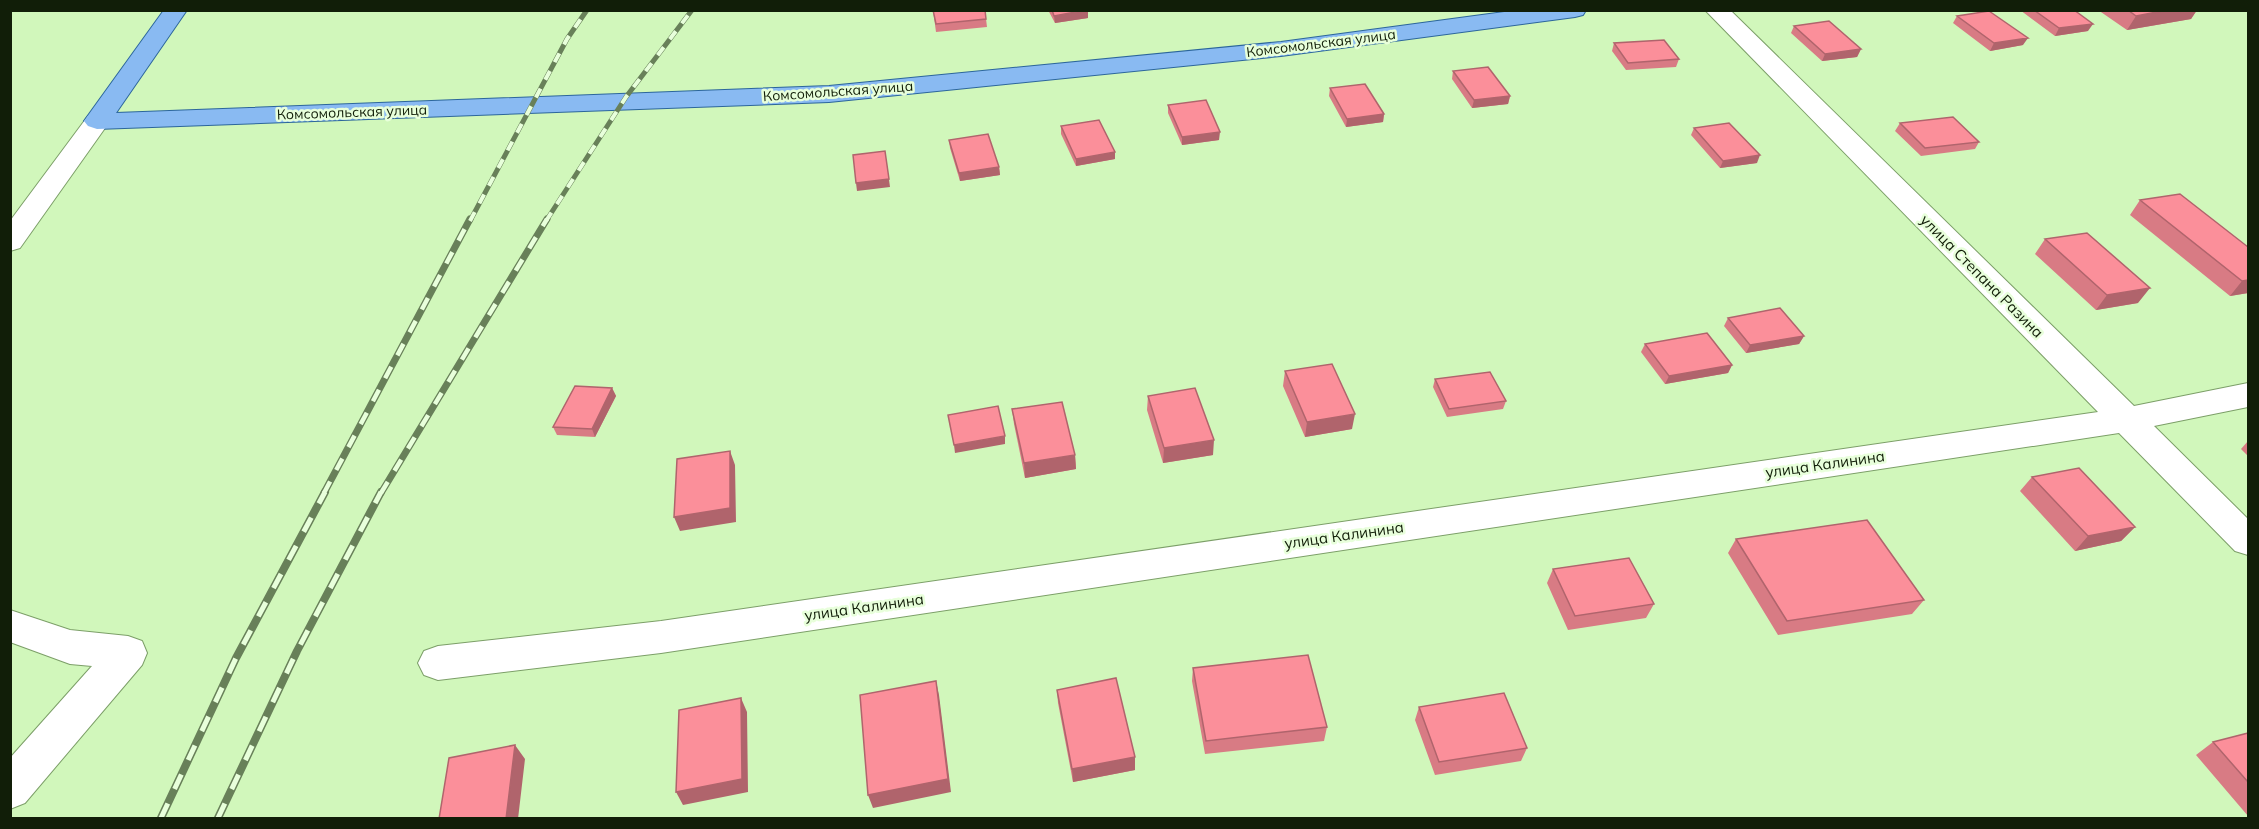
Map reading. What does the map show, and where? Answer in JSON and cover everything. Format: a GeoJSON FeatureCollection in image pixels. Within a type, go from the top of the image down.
{"type":"FeatureCollection","features":[{"type":"Feature","properties":{"kind":"main road"},"geometry":{"type":"LineString","coordinates":[[97,121],[176,10]]}},
{"type":"Feature","properties":{"kind":"main road","name":"Комсомольская улица"},"geometry":{"type":"LineString","coordinates":[[97,121],[829,94],[1281,49],[1575,10]]}},
{"type":"Feature","properties":{"kind":"street","name":"улица Степана Разина"},"geometry":{"type":"LineString","coordinates":[[1716,10],[2248,541]]}},
{"type":"Feature","properties":{"kind":"street"},"geometry":{"type":"LineString","coordinates":[[10,242],[97,121]]}},
{"type":"Feature","properties":{"kind":"street","name":"улица Калинина"},"geometry":{"type":"LineString","coordinates":[[438,663],[661,637],[2125,420],[2248,395]]}},
{"type":"Feature","properties":{"kind":"street"},"geometry":{"type":"LineString","coordinates":[[10,626],[69,647],[128,653],[10,789]]}},
{"type":"Feature","properties":{"kind":"building"},"geometry":{"type":"Polygon","coordinates":[[[933,10],[985,10],[986,19],[936,24],[933,10]]]}},
{"type":"Feature","properties":{"kind":"building"},"geometry":{"type":"Polygon","coordinates":[[[1052,10],[1086,10],[1054,16],[1052,10]]]}},
{"type":"Feature","properties":{"kind":"building"},"geometry":{"type":"Polygon","coordinates":[[[2034,10],[2074,10],[2093,24],[2059,28],[2034,10]]]}},
{"type":"Feature","properties":{"kind":"building"},"geometry":{"type":"Polygon","coordinates":[[[2128,10],[2167,10],[2136,16],[2128,10]]]}},
{"type":"Feature","properties":{"kind":"building"},"geometry":{"type":"Polygon","coordinates":[[[1989,11],[2028,38],[1994,43],[1957,16],[1989,11]]]}},
{"type":"Feature","properties":{"kind":"building"},"geometry":{"type":"Polygon","coordinates":[[[1829,21],[1861,49],[1825,54],[1794,26],[1829,21]]]}},
{"type":"Feature","properties":{"kind":"building"},"geometry":{"type":"Polygon","coordinates":[[[1664,40],[1679,59],[1628,63],[1614,43],[1664,40]]]}},
{"type":"Feature","properties":{"kind":"building"},"geometry":{"type":"Polygon","coordinates":[[[1488,67],[1510,96],[1474,100],[1453,71],[1488,67]]]}},
{"type":"Feature","properties":{"kind":"building"},"geometry":{"type":"Polygon","coordinates":[[[1365,84],[1384,114],[1347,119],[1330,88],[1365,84]]]}},
{"type":"Feature","properties":{"kind":"building"},"geometry":{"type":"Polygon","coordinates":[[[1206,100],[1220,132],[1182,137],[1168,105],[1206,100]]]}},
{"type":"Feature","properties":{"kind":"building"},"geometry":{"type":"Polygon","coordinates":[[[1953,117],[1979,142],[1925,148],[1900,123],[1953,117]]]}},
{"type":"Feature","properties":{"kind":"building"},"geometry":{"type":"Polygon","coordinates":[[[1099,120],[1115,152],[1076,159],[1061,126],[1099,120]]]}},
{"type":"Feature","properties":{"kind":"building"},"geometry":{"type":"Polygon","coordinates":[[[1729,123],[1760,155],[1723,161],[1694,128],[1729,123]]]}},
{"type":"Feature","properties":{"kind":"building"},"geometry":{"type":"Polygon","coordinates":[[[988,134],[999,167],[959,173],[949,140],[988,134]]]}},
{"type":"Feature","properties":{"kind":"building"},"geometry":{"type":"Polygon","coordinates":[[[885,151],[889,179],[856,183],[853,155],[885,151]]]}},
{"type":"Feature","properties":{"kind":"building"},"geometry":{"type":"Polygon","coordinates":[[[2180,194],[2248,247],[2248,280],[2242,281],[2140,200],[2180,194]]]}},
{"type":"Feature","properties":{"kind":"building"},"geometry":{"type":"Polygon","coordinates":[[[2087,233],[2150,288],[2107,295],[2045,239],[2087,233]]]}},
{"type":"Feature","properties":{"kind":"building"},"geometry":{"type":"Polygon","coordinates":[[[1780,308],[1804,336],[1750,345],[1728,318],[1780,308]]]}},
{"type":"Feature","properties":{"kind":"building"},"geometry":{"type":"Polygon","coordinates":[[[1707,333],[1732,365],[1669,376],[1645,344],[1707,333]]]}},
{"type":"Feature","properties":{"kind":"building"},"geometry":{"type":"Polygon","coordinates":[[[1332,364],[1355,414],[1307,422],[1285,371],[1332,364]]]}},
{"type":"Feature","properties":{"kind":"building"},"geometry":{"type":"Polygon","coordinates":[[[1490,372],[1506,401],[1449,409],[1435,379],[1490,372]]]}},
{"type":"Feature","properties":{"kind":"building"},"geometry":{"type":"Polygon","coordinates":[[[575,386],[612,388],[592,429],[553,427],[575,386]]]}},
{"type":"Feature","properties":{"kind":"building"},"geometry":{"type":"Polygon","coordinates":[[[1195,388],[1214,440],[1164,448],[1148,396],[1195,388]]]}},
{"type":"Feature","properties":{"kind":"building"},"geometry":{"type":"Polygon","coordinates":[[[1062,402],[1075,455],[1024,463],[1012,409],[1062,402]]]}},
{"type":"Feature","properties":{"kind":"building"},"geometry":{"type":"Polygon","coordinates":[[[998,406],[1005,436],[954,445],[948,415],[998,406]]]}},
{"type":"Feature","properties":{"kind":"building"},"geometry":{"type":"Polygon","coordinates":[[[730,451],[730,508],[674,517],[677,459],[730,451]]]}},
{"type":"Feature","properties":{"kind":"building"},"geometry":{"type":"Polygon","coordinates":[[[2079,468],[2135,527],[2088,536],[2032,477],[2079,468]]]}},
{"type":"Feature","properties":{"kind":"building"},"geometry":{"type":"Polygon","coordinates":[[[1867,520],[1924,600],[1787,621],[1736,539],[1867,520]]]}},
{"type":"Feature","properties":{"kind":"building"},"geometry":{"type":"Polygon","coordinates":[[[1629,558],[1654,604],[1575,616],[1553,569],[1629,558]]]}},
{"type":"Feature","properties":{"kind":"building"},"geometry":{"type":"Polygon","coordinates":[[[1308,655],[1327,727],[1206,741],[1193,668],[1308,655]]]}},
{"type":"Feature","properties":{"kind":"building"},"geometry":{"type":"Polygon","coordinates":[[[1116,678],[1135,757],[1072,769],[1057,690],[1116,678]]]}},
{"type":"Feature","properties":{"kind":"building"},"geometry":{"type":"Polygon","coordinates":[[[936,681],[948,779],[868,795],[860,695],[936,681]]]}},
{"type":"Feature","properties":{"kind":"building"},"geometry":{"type":"Polygon","coordinates":[[[1504,693],[1527,748],[1439,762],[1419,707],[1504,693]]]}},
{"type":"Feature","properties":{"kind":"building"},"geometry":{"type":"Polygon","coordinates":[[[741,698],[742,779],[676,792],[679,710],[741,698]]]}},
{"type":"Feature","properties":{"kind":"building"},"geometry":{"type":"Polygon","coordinates":[[[2248,733],[2248,782],[2213,742],[2248,733]]]}},
{"type":"Feature","properties":{"kind":"building"},"geometry":{"type":"Polygon","coordinates":[[[515,745],[506,819],[439,819],[449,758],[515,745]]]}},
{"type":"Feature","properties":{"kind":"railway"},"geometry":{"type":"LineString","coordinates":[[470,221],[567,39],[587,10]]}},
{"type":"Feature","properties":{"kind":"railway"},"geometry":{"type":"LineString","coordinates":[[546,221],[626,97],[692,10]]}},
{"type":"Feature","properties":{"kind":"railway"},"geometry":{"type":"LineString","coordinates":[[324,493],[470,219]]}},
{"type":"Feature","properties":{"kind":"railway"},"geometry":{"type":"LineString","coordinates":[[381,493],[547,219]]}},
{"type":"Feature","properties":{"kind":"railway"},"geometry":{"type":"LineString","coordinates":[[161,818],[236,658],[325,492]]}},
{"type":"Feature","properties":{"kind":"railway"},"geometry":{"type":"LineString","coordinates":[[218,818],[297,651],[381,492]]}}]}
